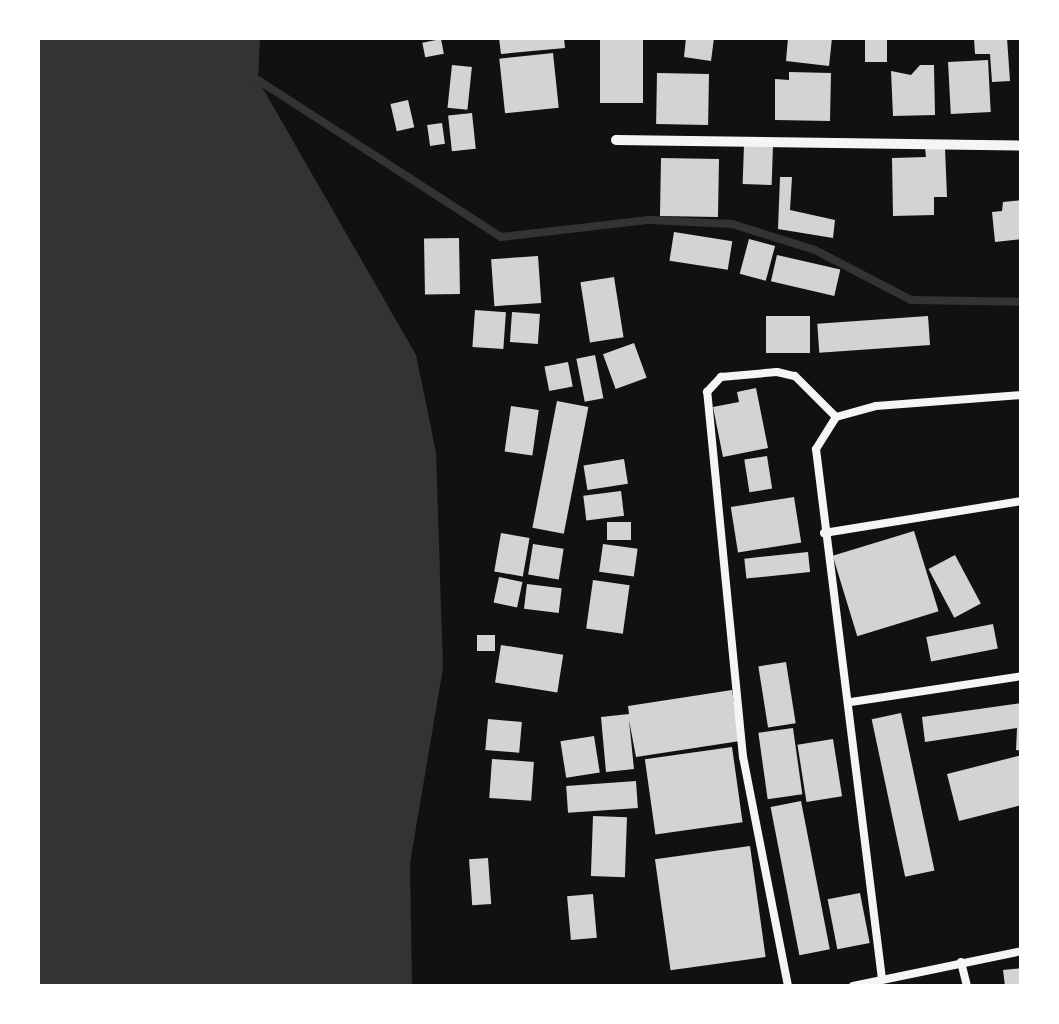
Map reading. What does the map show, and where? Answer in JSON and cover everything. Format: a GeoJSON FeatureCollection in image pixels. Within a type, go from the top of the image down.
{"type":"FeatureCollection","features":[{"type":"Feature","properties":{"kind":"street"},"geometry":{"type":"LineString","coordinates":[[616,140],[1022,146]]}},
{"type":"Feature","properties":{"kind":"lane"},"geometry":{"type":"LineString","coordinates":[[788,986],[743,757],[707,392],[721,377],[776,372],[795,376],[836,417]]}},
{"type":"Feature","properties":{"kind":"lane"},"geometry":{"type":"LineString","coordinates":[[882,979],[816,448],[836,417],[876,406],[1022,395]]}},
{"type":"Feature","properties":{"kind":"lane"},"geometry":{"type":"LineString","coordinates":[[824,533],[1022,501]]}},
{"type":"Feature","properties":{"kind":"lane"},"geometry":{"type":"LineString","coordinates":[[850,702],[1022,676]]}},
{"type":"Feature","properties":{"kind":"lane"},"geometry":{"type":"LineString","coordinates":[[853,986],[1022,952]]}},
{"type":"Feature","properties":{"kind":"lane"},"geometry":{"type":"LineString","coordinates":[[961,962],[967,986]]}},
{"type":"Feature","properties":{"kind":"shaded area"},"geometry":{"type":"Polygon","coordinates":[[[38,38],[260,38],[258,80],[416,355],[436,452],[443,668],[410,863],[412,986],[38,986],[38,38]]]}},
{"type":"Feature","properties":{"kind":"building"},"geometry":{"type":"Polygon","coordinates":[[[499,38],[564,38],[565,48],[501,54],[499,38]]]}},
{"type":"Feature","properties":{"kind":"building"},"geometry":{"type":"Polygon","coordinates":[[[600,38],[643,38],[643,103],[600,103],[600,38]]]}},
{"type":"Feature","properties":{"kind":"building"},"geometry":{"type":"Polygon","coordinates":[[[686,38],[714,38],[711,61],[684,57],[686,38]]]}},
{"type":"Feature","properties":{"kind":"building"},"geometry":{"type":"Polygon","coordinates":[[[788,38],[832,38],[829,66],[786,61],[788,38]]]}},
{"type":"Feature","properties":{"kind":"building"},"geometry":{"type":"Polygon","coordinates":[[[865,38],[887,38],[887,62],[865,62],[865,38]]]}},
{"type":"Feature","properties":{"kind":"building"},"geometry":{"type":"Polygon","coordinates":[[[974,38],[1007,38],[1010,81],[992,82],[990,54],[975,54],[974,38]]]}},
{"type":"Feature","properties":{"kind":"building"},"geometry":{"type":"Polygon","coordinates":[[[441,39],[444,54],[425,57],[422,43],[441,39]]]}},
{"type":"Feature","properties":{"kind":"building"},"geometry":{"type":"Polygon","coordinates":[[[553,53],[559,108],[505,113],[499,59],[553,53]]]}},
{"type":"Feature","properties":{"kind":"building"},"geometry":{"type":"Polygon","coordinates":[[[988,60],[991,112],[951,114],[948,62],[988,60]]]}},
{"type":"Feature","properties":{"kind":"building"},"geometry":{"type":"Polygon","coordinates":[[[452,65],[472,67],[467,110],[448,108],[452,65]]]}},
{"type":"Feature","properties":{"kind":"building"},"geometry":{"type":"Polygon","coordinates":[[[920,65],[934,65],[935,115],[893,116],[891,71],[911,75],[920,65]]]}},
{"type":"Feature","properties":{"kind":"building"},"geometry":{"type":"Polygon","coordinates":[[[789,72],[831,73],[830,121],[775,120],[775,79],[789,80],[789,72]]]}},
{"type":"Feature","properties":{"kind":"building"},"geometry":{"type":"Polygon","coordinates":[[[657,73],[709,74],[708,125],[656,124],[657,73]]]}},
{"type":"Feature","properties":{"kind":"building"},"geometry":{"type":"Polygon","coordinates":[[[408,100],[414,127],[397,131],[390,104],[408,100]]]}},
{"type":"Feature","properties":{"kind":"building"},"geometry":{"type":"Polygon","coordinates":[[[472,113],[476,149],[452,151],[448,116],[472,113]]]}},
{"type":"Feature","properties":{"kind":"building"},"geometry":{"type":"Polygon","coordinates":[[[442,123],[445,144],[430,146],[427,125],[442,123]]]}},
{"type":"Feature","properties":{"kind":"building"},"geometry":{"type":"Polygon","coordinates":[[[744,145],[773,146],[772,185],[743,184],[744,145]]]}},
{"type":"Feature","properties":{"kind":"building"},"geometry":{"type":"Polygon","coordinates":[[[925,148],[945,148],[947,197],[934,197],[934,215],[893,216],[892,158],[926,157],[925,148]]]}},
{"type":"Feature","properties":{"kind":"building"},"geometry":{"type":"Polygon","coordinates":[[[661,158],[719,159],[718,217],[660,216],[661,158]]]}},
{"type":"Feature","properties":{"kind":"building"},"geometry":{"type":"Polygon","coordinates":[[[780,177],[792,177],[790,210],[835,220],[833,238],[778,229],[780,177]]]}},
{"type":"Feature","properties":{"kind":"building"},"geometry":{"type":"Polygon","coordinates":[[[1022,200],[1022,239],[995,242],[992,212],[1002,211],[1003,202],[1022,200]]]}},
{"type":"Feature","properties":{"kind":"building"},"geometry":{"type":"Polygon","coordinates":[[[674,232],[732,241],[728,270],[669,261],[674,232]]]}},
{"type":"Feature","properties":{"kind":"building"},"geometry":{"type":"Polygon","coordinates":[[[459,238],[460,294],[425,295],[424,239],[459,238]]]}},
{"type":"Feature","properties":{"kind":"building"},"geometry":{"type":"Polygon","coordinates":[[[749,239],[775,246],[766,281],[740,274],[749,239]]]}},
{"type":"Feature","properties":{"kind":"building"},"geometry":{"type":"Polygon","coordinates":[[[777,255],[840,270],[834,296],[771,281],[777,255]]]}},
{"type":"Feature","properties":{"kind":"building"},"geometry":{"type":"Polygon","coordinates":[[[538,256],[541,303],[494,306],[491,259],[538,256]]]}},
{"type":"Feature","properties":{"kind":"building"},"geometry":{"type":"Polygon","coordinates":[[[614,277],[624,337],[590,343],[580,282],[614,277]]]}},
{"type":"Feature","properties":{"kind":"building"},"geometry":{"type":"Polygon","coordinates":[[[475,310],[506,312],[503,349],[472,347],[475,310]]]}},
{"type":"Feature","properties":{"kind":"building"},"geometry":{"type":"Polygon","coordinates":[[[512,312],[540,314],[538,344],[510,342],[512,312]]]}},
{"type":"Feature","properties":{"kind":"building"},"geometry":{"type":"Polygon","coordinates":[[[766,316],[810,316],[810,353],[766,353],[766,316]]]}},
{"type":"Feature","properties":{"kind":"building"},"geometry":{"type":"Polygon","coordinates":[[[928,316],[930,345],[819,353],[817,324],[928,316]]]}},
{"type":"Feature","properties":{"kind":"building"},"geometry":{"type":"Polygon","coordinates":[[[634,343],[647,378],[616,389],[603,354],[634,343]]]}},
{"type":"Feature","properties":{"kind":"building"},"geometry":{"type":"Polygon","coordinates":[[[595,355],[603,398],[585,402],[576,359],[595,355]]]}},
{"type":"Feature","properties":{"kind":"building"},"geometry":{"type":"Polygon","coordinates":[[[568,362],[573,387],[549,391],[544,367],[568,362]]]}},
{"type":"Feature","properties":{"kind":"building"},"geometry":{"type":"Polygon","coordinates":[[[756,388],[768,448],[723,457],[713,407],[739,402],[737,392],[756,388]]]}},
{"type":"Feature","properties":{"kind":"building"},"geometry":{"type":"Polygon","coordinates":[[[557,401],[588,407],[564,534],[532,528],[557,401]]]}},
{"type":"Feature","properties":{"kind":"building"},"geometry":{"type":"Polygon","coordinates":[[[511,406],[539,410],[532,455],[505,452],[511,406]]]}},
{"type":"Feature","properties":{"kind":"building"},"geometry":{"type":"Polygon","coordinates":[[[767,456],[772,489],[749,492],[744,460],[767,456]]]}},
{"type":"Feature","properties":{"kind":"building"},"geometry":{"type":"Polygon","coordinates":[[[624,459],[628,484],[587,490],[584,465],[624,459]]]}},
{"type":"Feature","properties":{"kind":"building"},"geometry":{"type":"Polygon","coordinates":[[[621,491],[624,516],[586,520],[583,496],[621,491]]]}},
{"type":"Feature","properties":{"kind":"building"},"geometry":{"type":"Polygon","coordinates":[[[794,497],[801,542],[738,552],[731,507],[794,497]]]}},
{"type":"Feature","properties":{"kind":"building"},"geometry":{"type":"Polygon","coordinates":[[[607,522],[631,522],[631,540],[607,540],[607,522]]]}},
{"type":"Feature","properties":{"kind":"building"},"geometry":{"type":"Polygon","coordinates":[[[914,531],[939,611],[857,636],[833,556],[914,531]]]}},
{"type":"Feature","properties":{"kind":"building"},"geometry":{"type":"Polygon","coordinates":[[[501,533],[530,538],[523,576],[494,571],[501,533]]]}},
{"type":"Feature","properties":{"kind":"building"},"geometry":{"type":"Polygon","coordinates":[[[533,544],[564,549],[559,579],[528,575],[533,544]]]}},
{"type":"Feature","properties":{"kind":"building"},"geometry":{"type":"Polygon","coordinates":[[[603,544],[638,549],[634,577],[599,572],[603,544]]]}},
{"type":"Feature","properties":{"kind":"building"},"geometry":{"type":"Polygon","coordinates":[[[808,552],[810,572],[746,579],[744,559],[808,552]]]}},
{"type":"Feature","properties":{"kind":"building"},"geometry":{"type":"Polygon","coordinates":[[[955,555],[981,604],[954,618],[929,569],[955,555]]]}},
{"type":"Feature","properties":{"kind":"building"},"geometry":{"type":"Polygon","coordinates":[[[499,577],[522,582],[517,607],[494,602],[499,577]]]}},
{"type":"Feature","properties":{"kind":"building"},"geometry":{"type":"Polygon","coordinates":[[[593,580],[630,585],[623,634],[586,629],[593,580]]]}},
{"type":"Feature","properties":{"kind":"building"},"geometry":{"type":"Polygon","coordinates":[[[527,584],[562,588],[559,613],[524,609],[527,584]]]}},
{"type":"Feature","properties":{"kind":"building"},"geometry":{"type":"Polygon","coordinates":[[[993,624],[998,649],[931,662],[926,637],[993,624]]]}},
{"type":"Feature","properties":{"kind":"building"},"geometry":{"type":"Polygon","coordinates":[[[477,635],[495,635],[495,651],[477,651],[477,635]]]}},
{"type":"Feature","properties":{"kind":"building"},"geometry":{"type":"Polygon","coordinates":[[[501,645],[563,655],[557,692],[495,683],[501,645]]]}},
{"type":"Feature","properties":{"kind":"building"},"geometry":{"type":"Polygon","coordinates":[[[786,662],[796,723],[768,728],[758,666],[786,662]]]}},
{"type":"Feature","properties":{"kind":"building"},"geometry":{"type":"Polygon","coordinates":[[[732,690],[740,741],[636,757],[629,720],[634,769],[606,772],[601,717],[629,714],[628,706],[732,690]]]}},
{"type":"Feature","properties":{"kind":"building"},"geometry":{"type":"Polygon","coordinates":[[[1022,703],[1022,751],[1016,750],[1017,728],[925,742],[922,717],[1022,703]]]}},
{"type":"Feature","properties":{"kind":"building"},"geometry":{"type":"Polygon","coordinates":[[[901,713],[934,870],[905,877],[872,719],[901,713]]]}},
{"type":"Feature","properties":{"kind":"building"},"geometry":{"type":"Polygon","coordinates":[[[488,719],[522,722],[519,753],[485,750],[488,719]]]}},
{"type":"Feature","properties":{"kind":"building"},"geometry":{"type":"Polygon","coordinates":[[[793,728],[802,794],[768,799],[758,733],[793,728]]]}},
{"type":"Feature","properties":{"kind":"building"},"geometry":{"type":"Polygon","coordinates":[[[594,736],[600,773],[566,778],[560,741],[594,736]]]}},
{"type":"Feature","properties":{"kind":"building"},"geometry":{"type":"Polygon","coordinates":[[[833,739],[842,796],[807,802],[797,745],[833,739]]]}},
{"type":"Feature","properties":{"kind":"building"},"geometry":{"type":"Polygon","coordinates":[[[732,747],[743,822],[655,835],[645,759],[732,747]]]}},
{"type":"Feature","properties":{"kind":"building"},"geometry":{"type":"Polygon","coordinates":[[[1022,755],[1022,805],[959,821],[947,774],[1022,755]]]}},
{"type":"Feature","properties":{"kind":"building"},"geometry":{"type":"Polygon","coordinates":[[[492,759],[534,762],[531,801],[489,798],[492,759]]]}},
{"type":"Feature","properties":{"kind":"building"},"geometry":{"type":"Polygon","coordinates":[[[636,781],[638,808],[568,813],[566,786],[636,781]]]}},
{"type":"Feature","properties":{"kind":"building"},"geometry":{"type":"Polygon","coordinates":[[[801,801],[830,949],[799,955],[771,807],[801,801]]]}},
{"type":"Feature","properties":{"kind":"building"},"geometry":{"type":"Polygon","coordinates":[[[593,816],[627,817],[625,877],[591,876],[593,816]]]}},
{"type":"Feature","properties":{"kind":"building"},"geometry":{"type":"Polygon","coordinates":[[[750,846],[766,957],[671,970],[655,859],[750,846]]]}},
{"type":"Feature","properties":{"kind":"building"},"geometry":{"type":"Polygon","coordinates":[[[488,858],[491,904],[472,905],[469,859],[488,858]]]}},
{"type":"Feature","properties":{"kind":"building"},"geometry":{"type":"Polygon","coordinates":[[[860,893],[870,943],[837,949],[828,899],[860,893]]]}},
{"type":"Feature","properties":{"kind":"building"},"geometry":{"type":"Polygon","coordinates":[[[593,894],[597,938],[571,940],[567,896],[593,894]]]}},
{"type":"Feature","properties":{"kind":"building"},"geometry":{"type":"Polygon","coordinates":[[[1022,968],[1022,986],[1005,986],[1003,970],[1022,968]]]}},
{"type":"Feature","properties":{"kind":"waterway"},"geometry":{"type":"LineString","coordinates":[[258,80],[501,237],[649,220],[732,224],[815,250],[911,300],[1022,302]]}}]}
